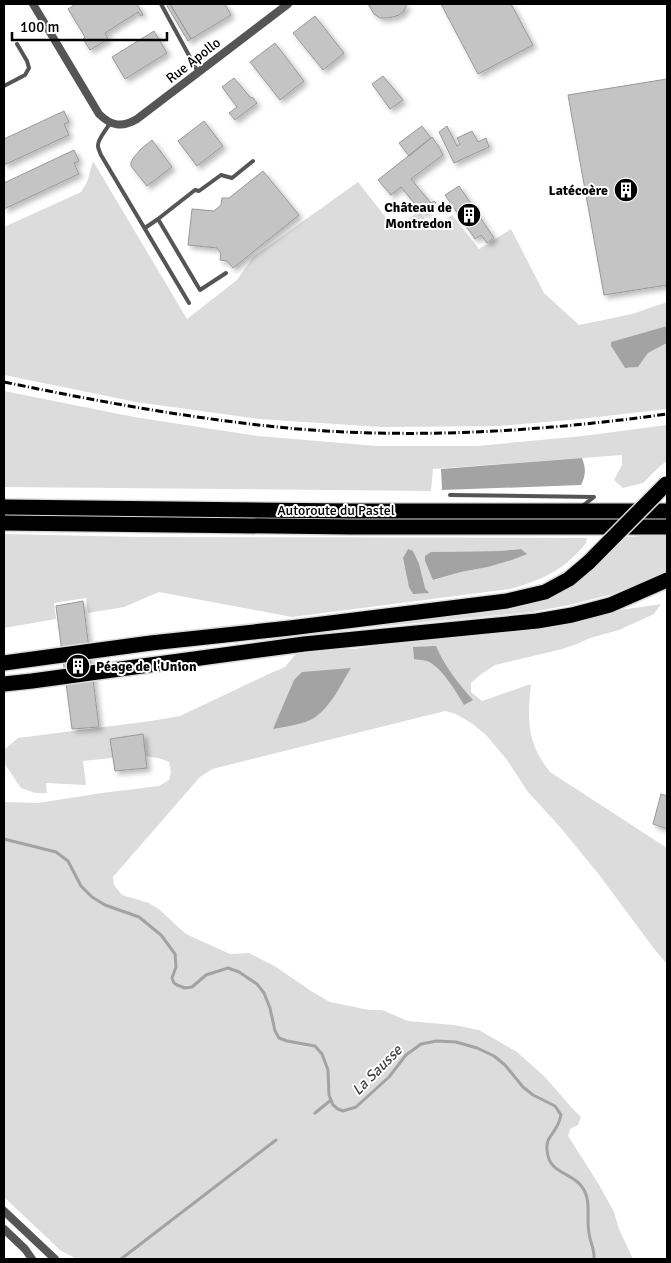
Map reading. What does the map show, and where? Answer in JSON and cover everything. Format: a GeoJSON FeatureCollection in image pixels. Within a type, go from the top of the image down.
{"type":"FeatureCollection","features":[{"type":"Feature","properties":{"kind":"highway"},"geometry":{"type":"LineString","coordinates":[[4,663],[151,643],[507,601],[545,592],[569,579],[589,562],[666,483]]}},
{"type":"Feature","properties":{"kind":"highway","name":"Autoroute du Pastel"},"geometry":{"type":"LineString","coordinates":[[4,507],[349,511],[667,511]]}},
{"type":"Feature","properties":{"kind":"highway","name":"Autoroute du Pastel"},"geometry":{"type":"LineString","coordinates":[[4,523],[352,527],[667,526]]}},
{"type":"Feature","properties":{"kind":"highway"},"geometry":{"type":"LineString","coordinates":[[4,684],[304,644],[538,621],[572,615],[610,605],[667,580]]}},
{"type":"Feature","properties":{"kind":"street"},"geometry":{"type":"LineString","coordinates":[[32,4],[99,114],[110,123]]}},
{"type":"Feature","properties":{"kind":"street","name":"Rue Apollo"},"geometry":{"type":"LineString","coordinates":[[110,123],[121,125],[137,120],[288,4]]}},
{"type":"Feature","properties":{"kind":"street"},"geometry":{"type":"LineString","coordinates":[[4,1211],[55,1259]]}},
{"type":"Feature","properties":{"kind":"street"},"geometry":{"type":"LineString","coordinates":[[4,1229],[25,1249],[32,1259]]}},
{"type":"Feature","properties":{"kind":"lane"},"geometry":{"type":"LineString","coordinates":[[161,4],[198,72]]}},
{"type":"Feature","properties":{"kind":"lane"},"geometry":{"type":"LineString","coordinates":[[4,86],[25,75],[29,68],[28,61],[17,44]]}},
{"type":"Feature","properties":{"kind":"lane"},"geometry":{"type":"LineString","coordinates":[[110,123],[100,139],[98,146],[101,154],[189,303]]}},
{"type":"Feature","properties":{"kind":"lane"},"geometry":{"type":"LineString","coordinates":[[145,228],[195,190],[199,191],[222,175],[232,178],[253,161]]}},
{"type":"Feature","properties":{"kind":"lane"},"geometry":{"type":"LineString","coordinates":[[158,219],[200,290],[226,273]]}},
{"type":"Feature","properties":{"kind":"lane"},"geometry":{"type":"LineString","coordinates":[[450,495],[594,497],[575,511]]}},
{"type":"Feature","properties":{"kind":"shaded area"},"geometry":{"type":"Polygon","coordinates":[[[93,161],[187,319],[237,280],[253,257],[358,182],[395,229],[419,211],[432,228],[452,215],[479,249],[511,229],[544,293],[579,325],[632,314],[667,302],[667,326],[612,342],[611,346],[625,368],[638,367],[648,353],[667,343],[667,409],[498,426],[381,427],[259,419],[136,402],[4,375],[4,227],[81,192],[87,182],[93,161]]]}},
{"type":"Feature","properties":{"kind":"shaded area"},"geometry":{"type":"Polygon","coordinates":[[[667,326],[667,343],[648,353],[638,367],[625,368],[611,346],[611,342],[667,326]]]}},
{"type":"Feature","properties":{"kind":"shaded area"},"geometry":{"type":"Polygon","coordinates":[[[4,391],[134,417],[258,436],[377,446],[477,446],[583,436],[667,425],[667,461],[643,483],[623,488],[614,480],[622,465],[622,455],[433,469],[431,491],[4,487],[4,391]]]}},
{"type":"Feature","properties":{"kind":"shaded area"},"geometry":{"type":"Polygon","coordinates":[[[582,458],[585,472],[581,485],[442,490],[441,469],[582,458]]]}},
{"type":"Feature","properties":{"kind":"shaded area"},"geometry":{"type":"Polygon","coordinates":[[[4,534],[140,537],[587,538],[586,544],[556,571],[530,583],[510,589],[292,617],[159,592],[124,607],[88,613],[86,598],[54,603],[56,619],[4,628],[4,534]],[[521,549],[431,552],[425,561],[434,580],[512,560],[521,549]]]}},
{"type":"Feature","properties":{"kind":"shaded area"},"geometry":{"type":"Polygon","coordinates":[[[667,535],[667,573],[609,595],[532,612],[289,635],[573,582],[584,577],[622,537],[667,535]]]}},
{"type":"Feature","properties":{"kind":"shaded area"},"geometry":{"type":"Polygon","coordinates":[[[408,549],[413,551],[419,564],[425,588],[429,593],[413,594],[409,587],[403,558],[408,549]]]}},
{"type":"Feature","properties":{"kind":"shaded area"},"geometry":{"type":"Polygon","coordinates":[[[521,549],[527,554],[488,567],[433,580],[425,561],[425,556],[431,552],[521,549]]]}},
{"type":"Feature","properties":{"kind":"shaded area"},"geometry":{"type":"Polygon","coordinates":[[[661,604],[654,614],[619,630],[590,638],[562,649],[495,665],[471,683],[471,692],[482,701],[531,684],[530,731],[537,751],[550,772],[667,848],[667,964],[600,876],[560,827],[528,792],[507,760],[487,736],[473,724],[456,714],[445,711],[212,769],[200,777],[113,877],[114,885],[122,895],[149,903],[160,910],[186,934],[230,954],[249,953],[276,967],[330,1002],[369,1010],[382,1010],[408,1021],[454,1025],[479,1030],[517,1052],[545,1077],[581,1117],[578,1125],[570,1129],[568,1136],[614,1212],[619,1229],[633,1259],[77,1259],[61,1251],[4,1197],[4,802],[38,803],[159,786],[169,780],[171,772],[169,762],[150,757],[139,756],[83,761],[86,785],[46,783],[47,793],[35,793],[21,788],[4,763],[4,750],[18,738],[180,716],[285,667],[304,644],[354,649],[661,604]]]}},
{"type":"Feature","properties":{"kind":"shaded area"},"geometry":{"type":"Polygon","coordinates":[[[436,646],[443,661],[473,700],[464,705],[438,668],[427,661],[414,659],[413,647],[436,646]]]}},
{"type":"Feature","properties":{"kind":"shaded area"},"geometry":{"type":"Polygon","coordinates":[[[351,668],[326,708],[314,718],[294,725],[273,729],[294,680],[302,672],[351,668]]]}},
{"type":"Feature","properties":{"kind":"building"},"geometry":{"type":"Polygon","coordinates":[[[76,4],[137,4],[143,15],[141,16],[138,12],[105,33],[108,39],[90,50],[83,39],[85,37],[68,9],[76,4]]]}},
{"type":"Feature","properties":{"kind":"building"},"geometry":{"type":"Polygon","coordinates":[[[166,4],[170,4],[191,39],[188,41],[166,4]]]}},
{"type":"Feature","properties":{"kind":"building"},"geometry":{"type":"Polygon","coordinates":[[[170,4],[225,4],[231,15],[191,39],[170,4]]]}},
{"type":"Feature","properties":{"kind":"building"},"geometry":{"type":"Polygon","coordinates":[[[368,4],[407,4],[404,11],[399,15],[380,18],[374,14],[368,4]]]}},
{"type":"Feature","properties":{"kind":"building"},"geometry":{"type":"Polygon","coordinates":[[[441,4],[511,4],[533,45],[478,74],[441,4]]]}},
{"type":"Feature","properties":{"kind":"building"},"geometry":{"type":"Polygon","coordinates":[[[315,16],[344,53],[323,70],[293,33],[315,16]]]}},
{"type":"Feature","properties":{"kind":"building"},"geometry":{"type":"Polygon","coordinates":[[[154,31],[167,53],[125,79],[112,57],[154,31]]]}},
{"type":"Feature","properties":{"kind":"building"},"geometry":{"type":"Polygon","coordinates":[[[275,43],[304,81],[280,100],[250,62],[275,43]]]}},
{"type":"Feature","properties":{"kind":"building"},"geometry":{"type":"Polygon","coordinates":[[[383,76],[403,100],[390,109],[372,84],[383,76]]]}},
{"type":"Feature","properties":{"kind":"building"},"geometry":{"type":"Polygon","coordinates":[[[234,78],[257,103],[235,120],[229,113],[237,107],[222,87],[234,78]]]}},
{"type":"Feature","properties":{"kind":"building","name":"Latécoère"},"geometry":{"type":"Polygon","coordinates":[[[667,79],[667,285],[604,295],[568,95],[667,79]]]}},
{"type":"Feature","properties":{"kind":"building"},"geometry":{"type":"Polygon","coordinates":[[[64,111],[69,122],[64,124],[69,135],[4,165],[4,139],[64,111]]]}},
{"type":"Feature","properties":{"kind":"building"},"geometry":{"type":"Polygon","coordinates":[[[204,121],[223,146],[197,166],[178,141],[204,121]]]}},
{"type":"Feature","properties":{"kind":"building"},"geometry":{"type":"Polygon","coordinates":[[[422,126],[431,138],[409,156],[399,143],[422,126]]]}},
{"type":"Feature","properties":{"kind":"building"},"geometry":{"type":"Polygon","coordinates":[[[447,126],[457,146],[460,144],[457,138],[472,131],[478,142],[486,138],[489,147],[454,163],[439,132],[447,126]]]}},
{"type":"Feature","properties":{"kind":"building"},"geometry":{"type":"Polygon","coordinates":[[[432,137],[443,155],[411,179],[431,203],[434,201],[436,203],[423,214],[401,187],[391,195],[378,180],[432,137]]]}},
{"type":"Feature","properties":{"kind":"building"},"geometry":{"type":"Polygon","coordinates":[[[152,140],[172,167],[147,186],[131,166],[131,162],[141,149],[152,140]]]}},
{"type":"Feature","properties":{"kind":"building"},"geometry":{"type":"Polygon","coordinates":[[[74,150],[79,161],[74,163],[79,174],[4,209],[4,183],[74,150]]]}},
{"type":"Feature","properties":{"kind":"building"},"geometry":{"type":"Polygon","coordinates":[[[263,171],[299,215],[233,268],[227,261],[220,260],[221,253],[217,248],[188,245],[192,209],[214,211],[221,205],[222,198],[229,198],[263,171]]]}},
{"type":"Feature","properties":{"kind":"building","name":"Château de Montredon"},"geometry":{"type":"Polygon","coordinates":[[[459,186],[494,238],[487,243],[481,235],[475,239],[445,195],[459,186]]]}},
{"type":"Feature","properties":{"kind":"building","name":"Péage de l'Union"},"geometry":{"type":"Polygon","coordinates":[[[83,601],[99,727],[72,729],[56,606],[83,601]]]}},
{"type":"Feature","properties":{"kind":"building"},"geometry":{"type":"Polygon","coordinates":[[[143,734],[147,768],[115,771],[110,739],[143,734]]]}},
{"type":"Feature","properties":{"kind":"building"},"geometry":{"type":"Polygon","coordinates":[[[661,794],[667,796],[667,829],[653,824],[661,794]]]}},
{"type":"Feature","properties":{"kind":"waterway","name":"La Sausse"},"geometry":{"type":"LineString","coordinates":[[4,839],[56,852],[68,861],[81,886],[92,897],[105,905],[139,917],[161,935],[175,954],[176,967],[172,978],[177,985],[185,988],[192,987],[206,975],[228,968],[239,972],[257,984],[264,993],[270,1008],[275,1031],[279,1038],[315,1046],[322,1054],[328,1070],[329,1095],[333,1105],[338,1109],[343,1111],[356,1107],[389,1077],[406,1055],[421,1044],[437,1041],[456,1042],[477,1048],[494,1056],[505,1065],[523,1087],[533,1095],[555,1106],[561,1115],[547,1143],[547,1150],[552,1164],[577,1182],[585,1192],[588,1203],[588,1227],[594,1259]]}},
{"type":"Feature","properties":{"kind":"waterway"},"geometry":{"type":"LineString","coordinates":[[315,1113],[331,1100]]}},
{"type":"Feature","properties":{"kind":"waterway"},"geometry":{"type":"LineString","coordinates":[[121,1259],[276,1140]]}},
{"type":"Feature","properties":{"kind":"railway"},"geometry":{"type":"LineString","coordinates":[[4,382],[187,415],[261,425],[344,432],[483,432],[575,425],[667,414]]}},
{"type":"Feature","properties":{"kind":"place","name":"Latécoère"},"geometry":{"type":"Point","coordinates":[626,190]}},
{"type":"Feature","properties":{"kind":"place","name":"Château de Montredon"},"geometry":{"type":"Point","coordinates":[469,215]}},
{"type":"Feature","properties":{"kind":"place","name":"Péage de l'Union"},"geometry":{"type":"Point","coordinates":[78,666]}}]}
